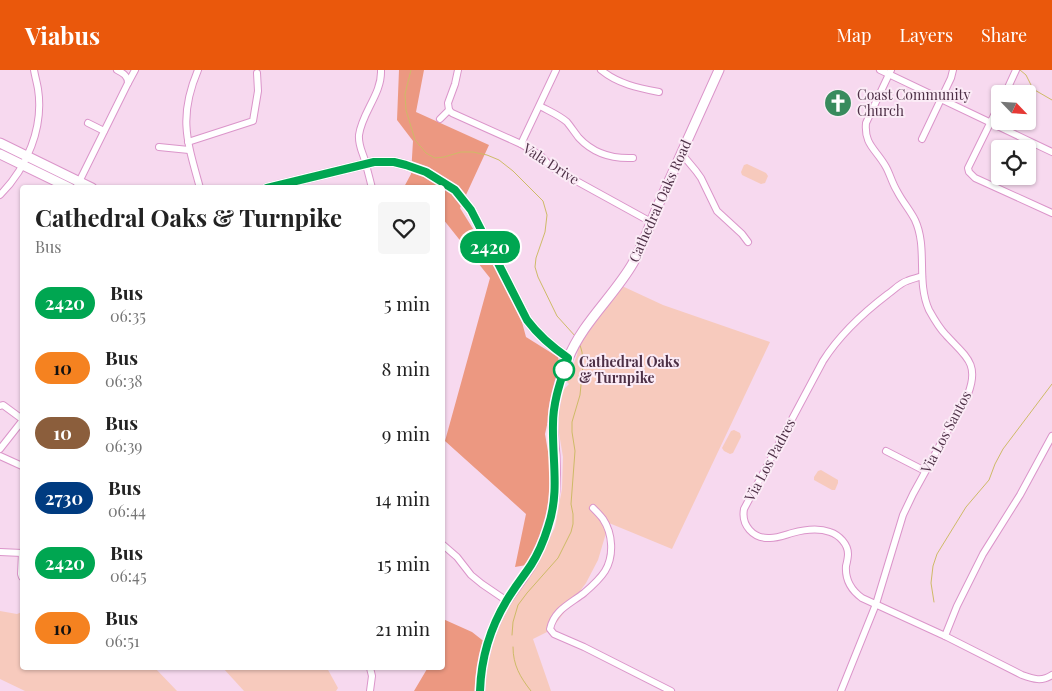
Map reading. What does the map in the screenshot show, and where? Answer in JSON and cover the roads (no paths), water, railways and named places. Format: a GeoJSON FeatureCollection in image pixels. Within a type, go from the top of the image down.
{"type":"FeatureCollection","features":[{"type":"Feature","properties":{"kind":"main road","name":"Cathedral Oaks Road"},"geometry":{"type":"LineString","coordinates":[[480,691],[483,662],[495,622],[532,564],[548,526],[552,511],[555,489],[554,406],[568,358],[584,330],[624,277],[641,248],[681,153],[720,70]]}},
{"type":"Feature","properties":{"kind":"main road"},"geometry":{"type":"LineString","coordinates":[[0,143],[78,185]]}},
{"type":"Feature","properties":{"kind":"main road"},"geometry":{"type":"LineString","coordinates":[[0,154],[64,185]]}},
{"type":"Feature","properties":{"kind":"main road"},"geometry":{"type":"LineString","coordinates":[[279,185],[374,162],[394,162],[417,168],[435,177],[455,190],[471,210],[527,320],[549,345],[568,358]]}},
{"type":"Feature","properties":{"kind":"street"},"geometry":{"type":"LineString","coordinates":[[0,195],[23,165],[36,131],[39,112],[38,88],[34,70]]}},
{"type":"Feature","properties":{"kind":"street"},"geometry":{"type":"LineString","coordinates":[[116,70],[125,75],[128,84]]}},
{"type":"Feature","properties":{"kind":"street"},"geometry":{"type":"LineString","coordinates":[[78,185],[135,70]]}},
{"type":"Feature","properties":{"kind":"street"},"geometry":{"type":"LineString","coordinates":[[198,70],[186,106],[186,124],[188,142],[199,185]]}},
{"type":"Feature","properties":{"kind":"street"},"geometry":{"type":"LineString","coordinates":[[371,185],[361,151],[359,135],[362,121],[380,83],[381,70]]}},
{"type":"Feature","properties":{"kind":"street"},"geometry":{"type":"LineString","coordinates":[[440,119],[449,110],[448,103],[458,70]]}},
{"type":"Feature","properties":{"kind":"street"},"geometry":{"type":"LineString","coordinates":[[521,144],[556,70]]}},
{"type":"Feature","properties":{"kind":"street"},"geometry":{"type":"LineString","coordinates":[[601,70],[621,83],[660,92]]}},
{"type":"Feature","properties":{"kind":"street"},"geometry":{"type":"LineString","coordinates":[[880,70],[890,72],[941,99],[1052,152]]}},
{"type":"Feature","properties":{"kind":"street"},"geometry":{"type":"LineString","coordinates":[[922,139],[953,70]]}},
{"type":"Feature","properties":{"kind":"street"},"geometry":{"type":"LineString","coordinates":[[1009,85],[1016,71]]}},
{"type":"Feature","properties":{"kind":"street","name":"Via Los Santos"},"geometry":{"type":"LineString","coordinates":[[841,691],[876,604],[903,515],[968,394],[972,376],[968,358],[946,335],[933,317],[928,306],[922,276],[922,244],[919,229],[895,188],[887,168],[866,139],[866,123],[890,72]]}},
{"type":"Feature","properties":{"kind":"street"},"geometry":{"type":"LineString","coordinates":[[188,142],[253,121],[258,91],[257,73]]}},
{"type":"Feature","properties":{"kind":"street"},"geometry":{"type":"LineString","coordinates":[[540,106],[568,123],[577,136],[588,146],[616,158],[633,158]]}},
{"type":"Feature","properties":{"kind":"street","name":"Vala Drive"},"geometry":{"type":"LineString","coordinates":[[449,110],[521,144],[540,156],[551,167],[651,222]]}},
{"type":"Feature","properties":{"kind":"street"},"geometry":{"type":"LineString","coordinates":[[990,122],[968,168],[969,172],[975,178],[1052,214]]}},
{"type":"Feature","properties":{"kind":"street"},"geometry":{"type":"LineString","coordinates":[[88,123],[104,131]]}},
{"type":"Feature","properties":{"kind":"street"},"geometry":{"type":"LineString","coordinates":[[159,147],[190,150]]}},
{"type":"Feature","properties":{"kind":"street"},"geometry":{"type":"LineString","coordinates":[[681,153],[696,171],[717,211],[748,242]]}},
{"type":"Feature","properties":{"kind":"street","name":"Via Los Padres"},"geometry":{"type":"LineString","coordinates":[[922,276],[905,281],[885,296],[840,337],[831,348],[748,501],[744,509],[744,522],[752,533],[760,537],[769,538],[806,531],[824,530],[832,532],[840,537],[845,544],[848,552],[846,572],[851,588],[862,598],[945,636],[1022,676],[1040,680],[1052,675]]}},
{"type":"Feature","properties":{"kind":"street"},"geometry":{"type":"LineString","coordinates":[[0,406],[3,405],[20,418]]}},
{"type":"Feature","properties":{"kind":"street"},"geometry":{"type":"LineString","coordinates":[[0,449],[20,423]]}},
{"type":"Feature","properties":{"kind":"street"},"geometry":{"type":"LineString","coordinates":[[945,636],[957,606],[983,554],[1020,495],[1052,436]]}},
{"type":"Feature","properties":{"kind":"street"},"geometry":{"type":"LineString","coordinates":[[886,451],[925,471]]}},
{"type":"Feature","properties":{"kind":"street"},"geometry":{"type":"LineString","coordinates":[[0,456],[20,465]]}},
{"type":"Feature","properties":{"kind":"street"},"geometry":{"type":"LineString","coordinates":[[593,508],[604,520],[610,533],[611,545],[608,563],[605,571],[591,587],[560,611],[550,629],[554,634],[671,691]]}},
{"type":"Feature","properties":{"kind":"street"},"geometry":{"type":"LineString","coordinates":[[445,547],[471,575],[507,601]]}},
{"type":"Feature","properties":{"kind":"street"},"geometry":{"type":"LineString","coordinates":[[0,552],[20,553]]}},
{"type":"Feature","properties":{"kind":"street"},"geometry":{"type":"LineString","coordinates":[[370,670],[372,676],[370,691]]}},
{"type":"Feature","properties":{"kind":"waterway"},"geometry":{"type":"LineString","coordinates":[[411,70],[405,94],[406,110],[415,140],[426,153],[435,158],[461,152],[487,155],[499,160],[513,171],[543,201],[547,215],[545,232],[536,258],[535,267],[557,316],[576,337]]}},
{"type":"Feature","properties":{"kind":"waterway"},"geometry":{"type":"LineString","coordinates":[[1020,70],[1026,75],[1033,89],[1052,100]]}},
{"type":"Feature","properties":{"kind":"waterway"},"geometry":{"type":"LineString","coordinates":[[512,635],[513,622],[518,605],[558,558],[573,524],[571,504],[575,451],[572,422],[580,395],[583,365],[580,345]]}},
{"type":"Feature","properties":{"kind":"waterway"},"geometry":{"type":"LineString","coordinates":[[934,602],[931,583],[937,554],[966,507],[989,480],[1003,449],[1052,384]]}},
{"type":"Feature","properties":{"kind":"waterway"},"geometry":{"type":"LineString","coordinates":[[513,647],[514,660],[518,670],[531,691]]}},
{"type":"Feature","properties":{"kind":"place","name":"Coast Community Church"},"geometry":{"type":"Point","coordinates":[838,103]}},
{"type":"Feature","properties":{"kind":"place","name":"Cathedral Oaks & Turnpike"},"geometry":{"type":"Point","coordinates":[564,370]}}]}
